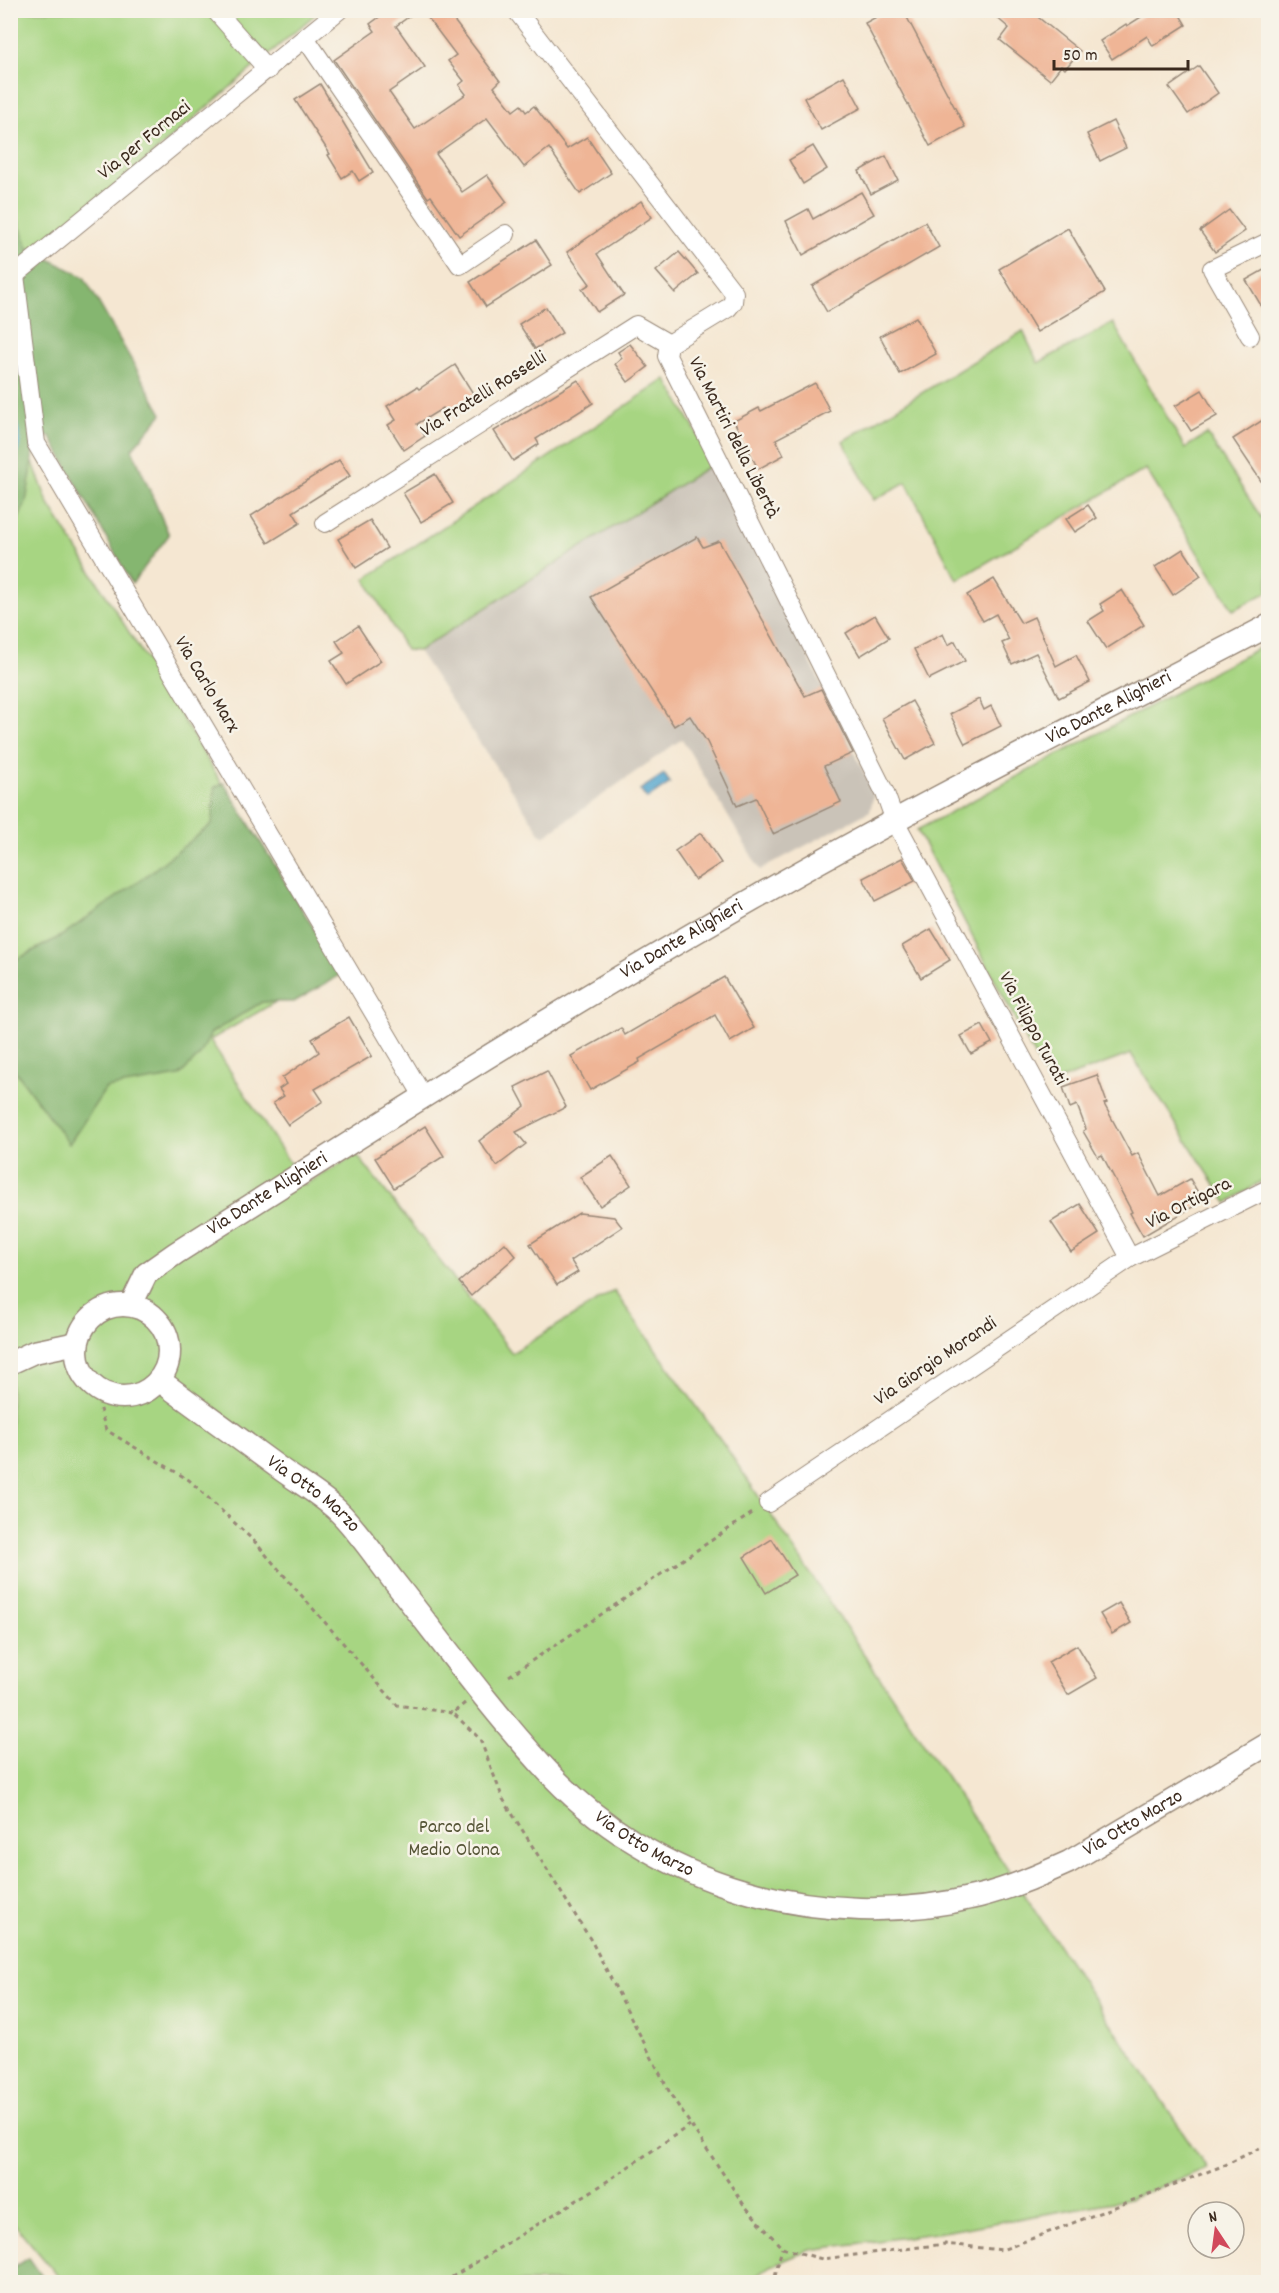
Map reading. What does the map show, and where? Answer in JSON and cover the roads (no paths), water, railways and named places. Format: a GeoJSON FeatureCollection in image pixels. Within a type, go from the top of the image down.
{"type":"FeatureCollection","features":[{"type":"Feature","properties":{"kind":"street"},"geometry":{"type":"LineString","coordinates":[[215,10],[268,69]]}},
{"type":"Feature","properties":{"kind":"street","name":"Via per Fornaci"},"geometry":{"type":"LineString","coordinates":[[13,275],[339,10]]}},
{"type":"Feature","properties":{"kind":"street","name":"Via Martiri della Libertà"},"geometry":{"type":"LineString","coordinates":[[516,10],[734,293],[733,302],[728,308],[669,344],[667,356],[885,793],[895,821]]}},
{"type":"Feature","properties":{"kind":"street"},"geometry":{"type":"LineString","coordinates":[[306,39],[460,266],[506,234]]}},
{"type":"Feature","properties":{"kind":"street"},"geometry":{"type":"LineString","coordinates":[[1250,336],[1212,269],[1269,242]]}},
{"type":"Feature","properties":{"kind":"street","name":"Via Carlo Marx"},"geometry":{"type":"LineString","coordinates":[[13,275],[36,443],[423,1096]]}},
{"type":"Feature","properties":{"kind":"street","name":"Via Fratelli Rosselli"},"geometry":{"type":"LineString","coordinates":[[324,523],[636,326],[669,344]]}},
{"type":"Feature","properties":{"kind":"street","name":"Via Dante Alighieri"},"geometry":{"type":"LineString","coordinates":[[131,1305],[146,1274],[185,1247],[423,1096],[754,898],[895,821],[1269,626]]}},
{"type":"Feature","properties":{"kind":"street","name":"Via Filippo Turati"},"geometry":{"type":"LineString","coordinates":[[895,821],[1130,1258]]}},
{"type":"Feature","properties":{"kind":"street","name":"Via Ortigara"},"geometry":{"type":"LineString","coordinates":[[1130,1258],[1269,1189]]}},
{"type":"Feature","properties":{"kind":"street","name":"Via Giorgio Morandi"},"geometry":{"type":"LineString","coordinates":[[768,1503],[1130,1258]]}},
{"type":"Feature","properties":{"kind":"street"},"geometry":{"type":"LineString","coordinates":[[131,1305],[153,1315],[167,1334],[169,1358],[159,1380],[142,1393],[121,1397],[100,1391],[86,1379],[78,1362],[77,1343],[87,1321],[107,1307],[131,1305]]}},
{"type":"Feature","properties":{"kind":"street"},"geometry":{"type":"LineString","coordinates":[[10,1363],[34,1352],[77,1343]]}},
{"type":"Feature","properties":{"kind":"street","name":"Via Otto Marzo"},"geometry":{"type":"LineString","coordinates":[[159,1380],[337,1510],[529,1751],[565,1789],[589,1810],[641,1847],[688,1871],[728,1887],[779,1900],[821,1907],[885,1909],[917,1907],[980,1896],[1040,1875],[1097,1847],[1269,1744]]}},
{"type":"Feature","properties":{"kind":"water"},"geometry":{"type":"Polygon","coordinates":[[[664,774],[670,783],[647,799],[640,790],[664,774]]]}},
{"type":"Feature","properties":{"kind":"waterway"},"geometry":{"type":"LineString","coordinates":[[10,405],[18,435],[17,449],[10,465]]}},
{"type":"Feature","properties":{"kind":"park label","name":"Parco del Medio Olona"},"geometry":{"type":"Point","coordinates":[454,1840]}}]}
